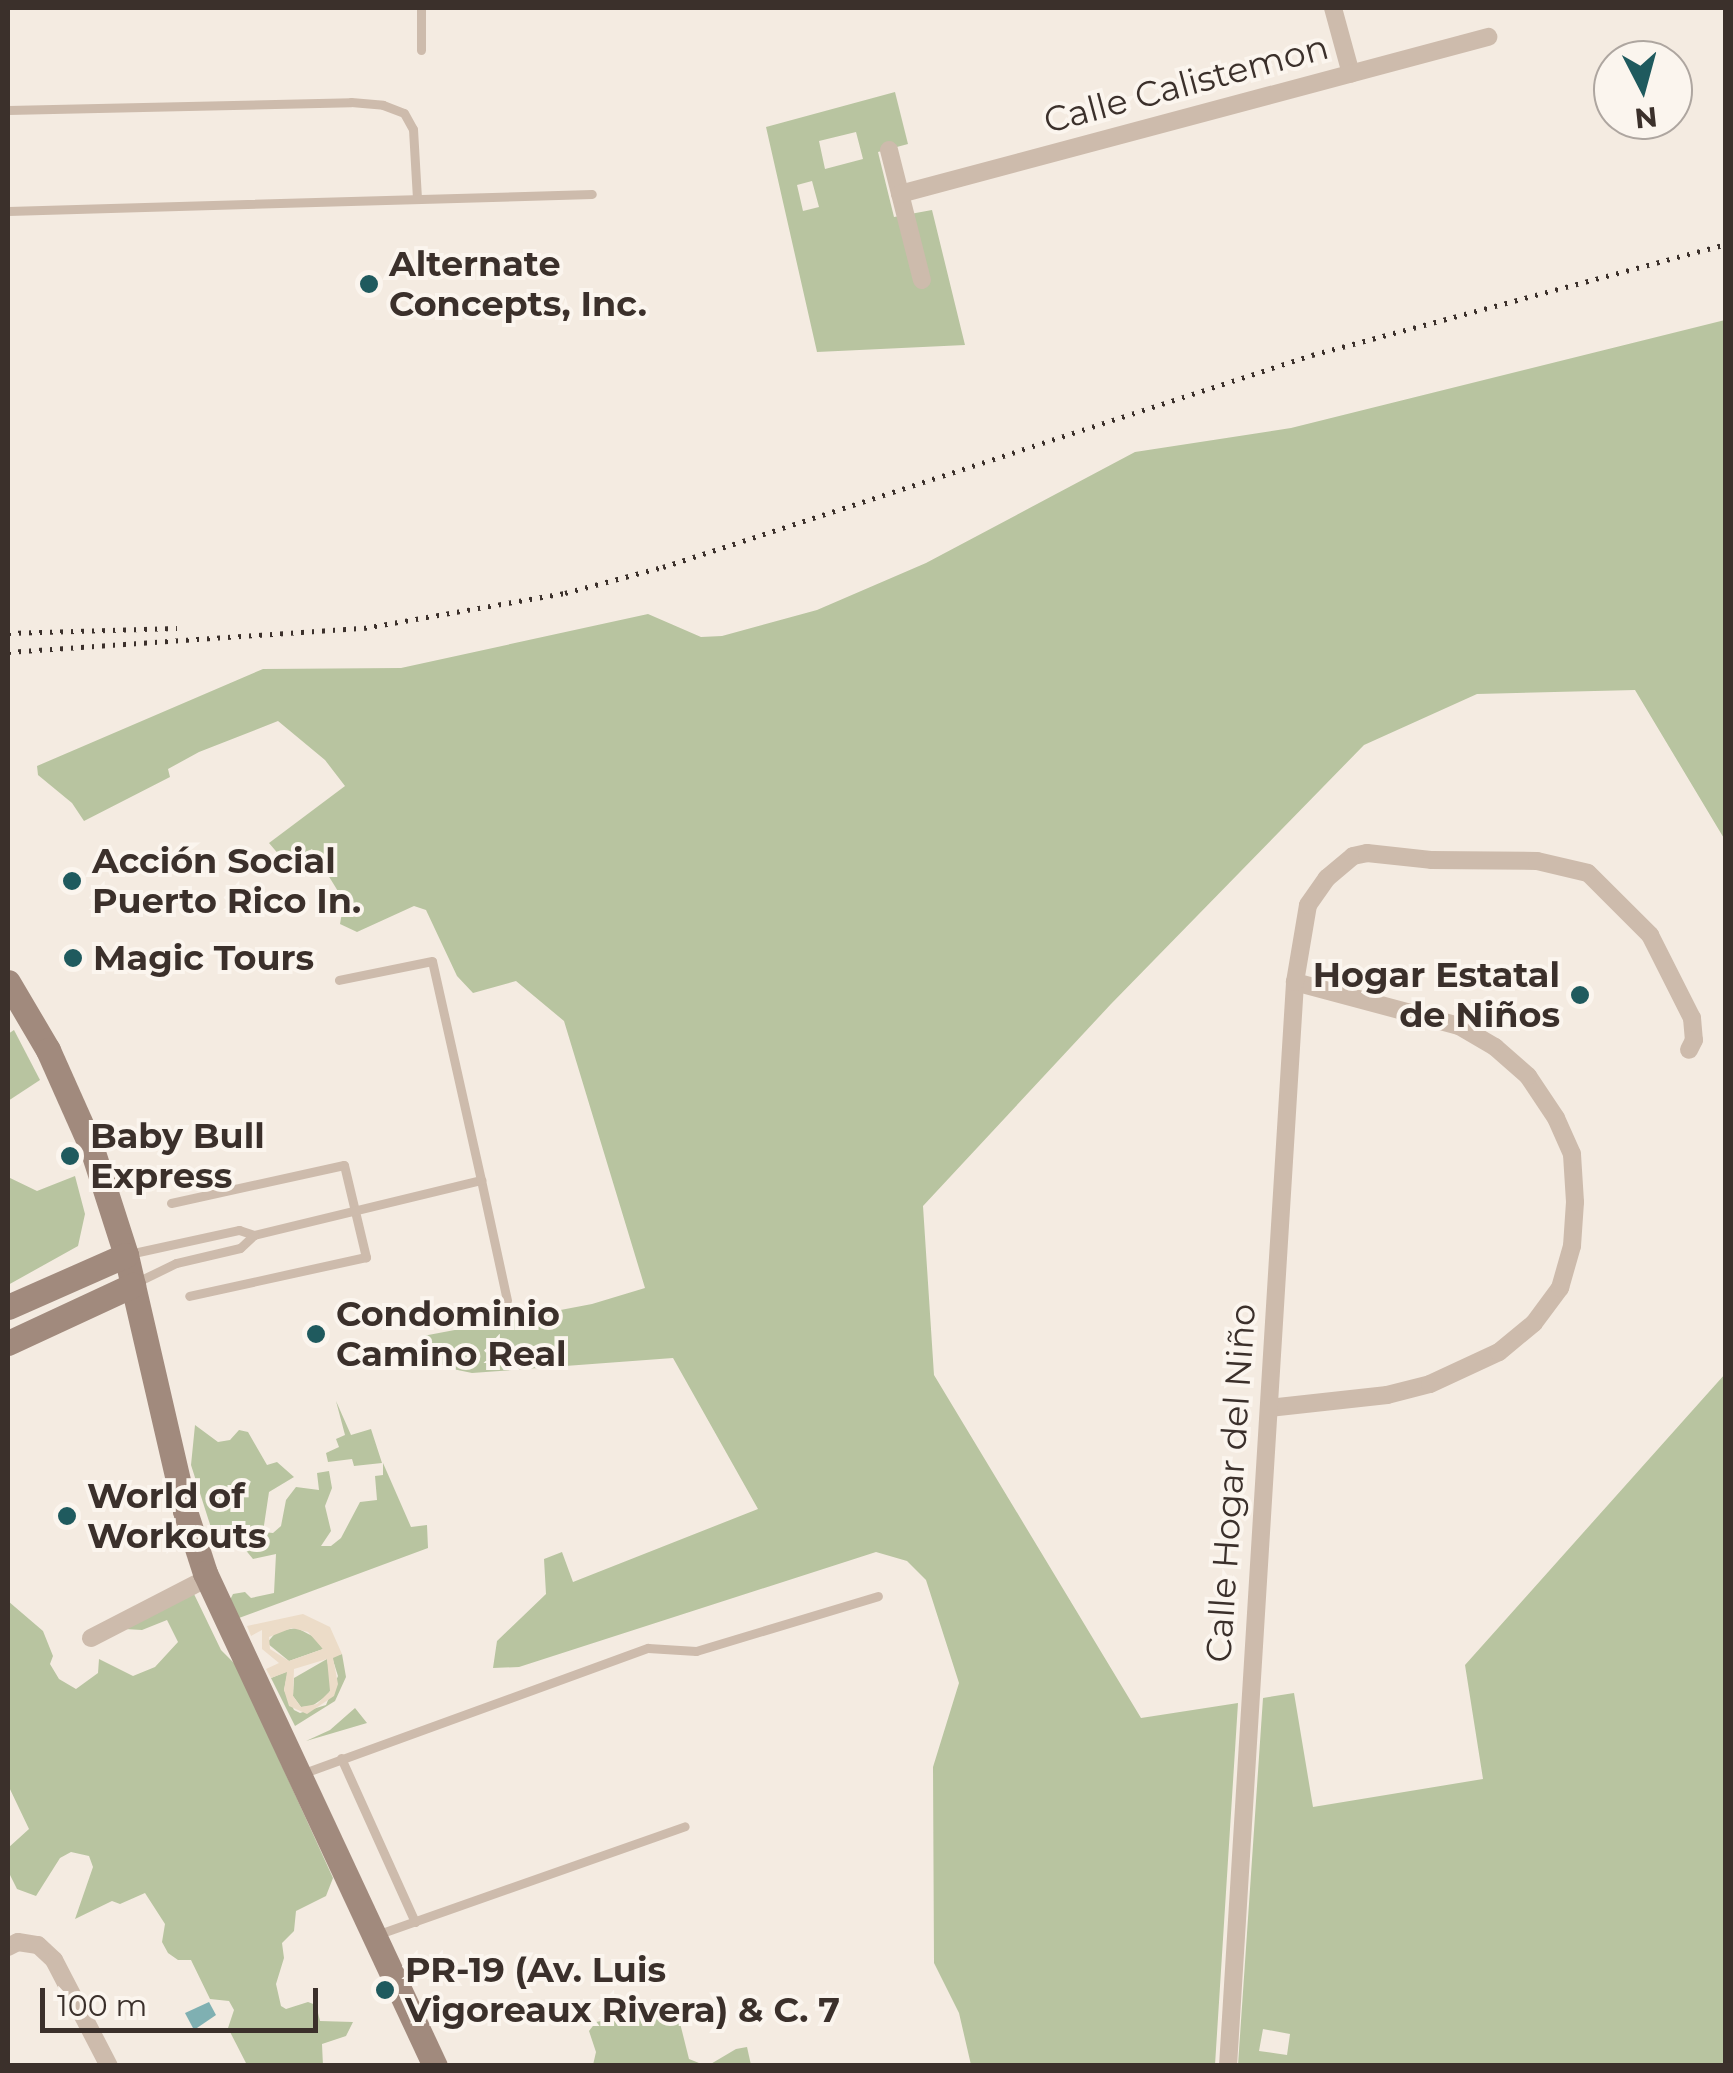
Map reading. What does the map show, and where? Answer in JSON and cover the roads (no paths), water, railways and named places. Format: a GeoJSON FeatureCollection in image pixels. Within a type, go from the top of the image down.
{"type":"FeatureCollection","features":[{"type":"Feature","properties":{"kind":"main road"},"geometry":{"type":"LineString","coordinates":[[8,982],[79,1112],[126,1254],[185,1511],[206,1578],[435,2066]]}},
{"type":"Feature","properties":{"kind":"main road"},"geometry":{"type":"LineString","coordinates":[[8,1307],[126,1254]]}},
{"type":"Feature","properties":{"kind":"main road"},"geometry":{"type":"LineString","coordinates":[[8,1343],[133,1285]]}},
{"type":"Feature","properties":{"kind":"street"},"geometry":{"type":"LineString","coordinates":[[1334,8],[1351,74]]}},
{"type":"Feature","properties":{"kind":"street","name":"Calle Calistemon"},"geometry":{"type":"LineString","coordinates":[[900,194],[1488,37]]}},
{"type":"Feature","properties":{"kind":"street"},"geometry":{"type":"LineString","coordinates":[[889,150],[922,280]]}},
{"type":"Feature","properties":{"kind":"street","name":"Calle Hogar del Niño"},"geometry":{"type":"LineString","coordinates":[[1228,2066],[1295,982],[1308,904],[1327,878],[1353,856],[1367,853],[1430,860],[1537,861],[1588,873],[1650,936],[1692,1018],[1694,1040],[1689,1050]]}},
{"type":"Feature","properties":{"kind":"street"},"geometry":{"type":"LineString","coordinates":[[1268,1408],[1387,1395],[1430,1384],[1500,1352],[1534,1323],[1560,1288],[1572,1246],[1576,1202],[1572,1154],[1556,1118],[1528,1076],[1495,1047],[1459,1026],[1295,982]]}},
{"type":"Feature","properties":{"kind":"street"},"geometry":{"type":"LineString","coordinates":[[91,1638],[206,1578]]}},
{"type":"Feature","properties":{"kind":"street"},"geometry":{"type":"LineString","coordinates":[[8,1947],[18,1942],[38,1944],[54,1960],[109,2066]]}},
{"type":"Feature","properties":{"kind":"lane"},"geometry":{"type":"LineString","coordinates":[[421,8],[421,50]]}},
{"type":"Feature","properties":{"kind":"lane"},"geometry":{"type":"LineString","coordinates":[[8,110],[352,102],[383,106],[404,113],[413,128],[417,199]]}},
{"type":"Feature","properties":{"kind":"lane"},"geometry":{"type":"LineString","coordinates":[[8,211],[592,194]]}},
{"type":"Feature","properties":{"kind":"lane"},"geometry":{"type":"LineString","coordinates":[[339,980],[432,961],[507,1300]]}},
{"type":"Feature","properties":{"kind":"lane"},"geometry":{"type":"LineString","coordinates":[[171,1203],[344,1165],[366,1257],[189,1296]]}},
{"type":"Feature","properties":{"kind":"lane"},"geometry":{"type":"LineString","coordinates":[[133,1285],[176,1262],[240,1248],[254,1236],[481,1180]]}},
{"type":"Feature","properties":{"kind":"lane"},"geometry":{"type":"LineString","coordinates":[[126,1254],[238,1230],[254,1236]]}},
{"type":"Feature","properties":{"kind":"lane"},"geometry":{"type":"LineString","coordinates":[[301,1774],[648,1648],[696,1651],[878,1596]]}},
{"type":"Feature","properties":{"kind":"lane"},"geometry":{"type":"LineString","coordinates":[[341,1758],[414,1922]]}},
{"type":"Feature","properties":{"kind":"lane"},"geometry":{"type":"LineString","coordinates":[[376,1935],[684,1826]]}},
{"type":"Feature","properties":{"kind":"water"},"geometry":{"type":"Polygon","coordinates":[[[209,2002],[216,2015],[194,2030],[185,2013],[209,2002]]]}},
{"type":"Feature","properties":{"kind":"railway"},"geometry":{"type":"LineString","coordinates":[[8,652],[364,628],[565,593],[663,567],[1312,355],[1726,244]]}},
{"type":"Feature","properties":{"kind":"railway"},"geometry":{"type":"LineString","coordinates":[[8,633],[177,628]]}},
{"type":"Feature","properties":{"kind":"place","name":"Alternate Concepts, Inc."},"geometry":{"type":"Point","coordinates":[369,284]}},
{"type":"Feature","properties":{"kind":"place","name":"Acción Social Puerto Rico In."},"geometry":{"type":"Point","coordinates":[72,881]}},
{"type":"Feature","properties":{"kind":"place","name":"Magic Tours"},"geometry":{"type":"Point","coordinates":[73,958]}},
{"type":"Feature","properties":{"kind":"place","name":"Hogar Estatal de Niños"},"geometry":{"type":"Point","coordinates":[1580,995]}},
{"type":"Feature","properties":{"kind":"place","name":"Baby Bull Express"},"geometry":{"type":"Point","coordinates":[70,1156]}},
{"type":"Feature","properties":{"kind":"place","name":"Condominio Camino Real"},"geometry":{"type":"Point","coordinates":[316,1334]}},
{"type":"Feature","properties":{"kind":"place","name":"World of Workouts"},"geometry":{"type":"Point","coordinates":[67,1516]}},
{"type":"Feature","properties":{"kind":"place","name":"PR-19 (Av. Luis Vigoreaux Rivera) & C. 7"},"geometry":{"type":"Point","coordinates":[385,1990]}}]}
